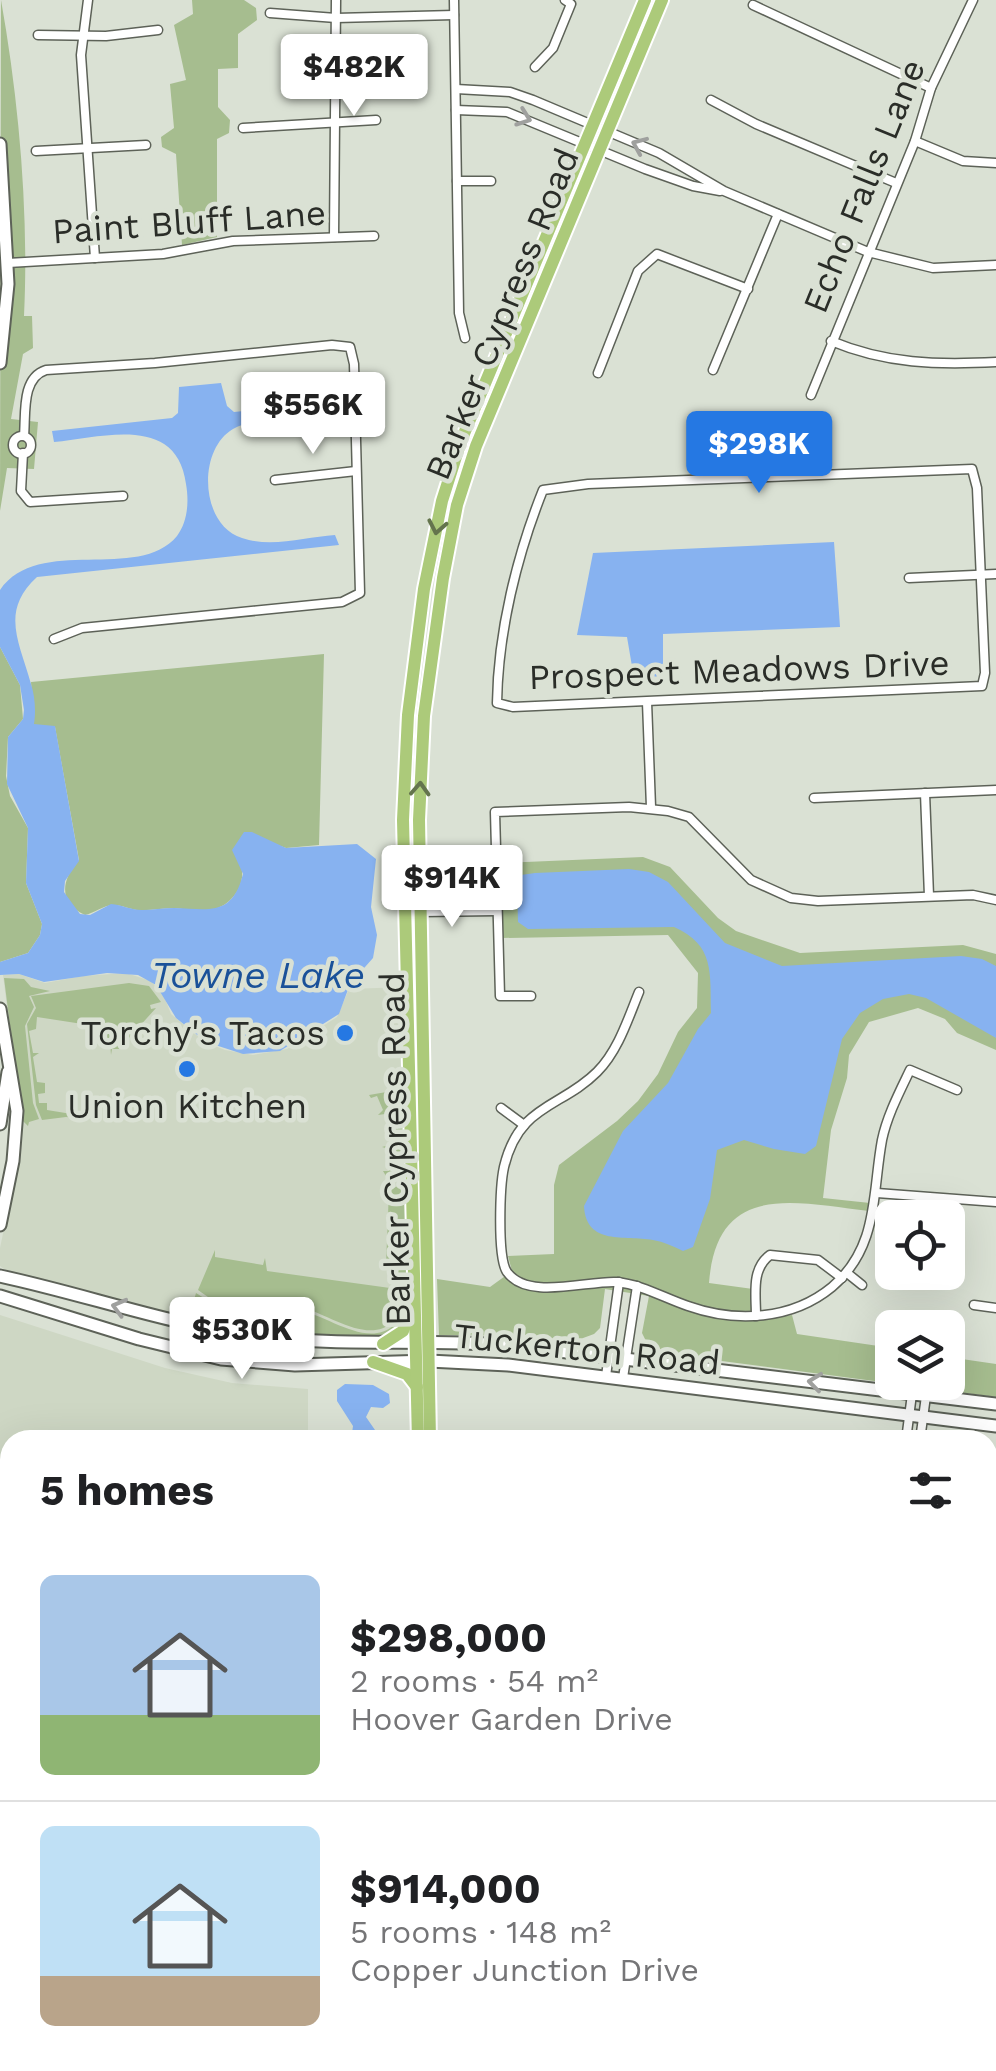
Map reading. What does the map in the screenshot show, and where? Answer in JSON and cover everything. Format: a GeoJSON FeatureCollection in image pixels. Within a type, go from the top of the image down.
{"type":"FeatureCollection","features":[{"type":"Feature","properties":{"kind":"main road","name":"Barker Cypress Road"},"geometry":{"type":"LineString","coordinates":[[602,129],[645,0]]}},
{"type":"Feature","properties":{"kind":"main road","name":"Barker Cypress Road"},"geometry":{"type":"LineString","coordinates":[[422,1342],[415,1285],[403,820],[408,715],[428,573],[442,501],[461,441],[662,0]]}},
{"type":"Feature","properties":{"kind":"main road"},"geometry":{"type":"LineString","coordinates":[[0,144],[8,263],[0,364]]}},
{"type":"Feature","properties":{"kind":"main road","name":"Barker Cypress Road"},"geometry":{"type":"LineString","coordinates":[[429,1430],[422,1342],[424,1154],[419,820],[424,716],[457,505],[476,446],[594,147]]}},
{"type":"Feature","properties":{"kind":"main road"},"geometry":{"type":"LineString","coordinates":[[496,357],[510,363]]}},
{"type":"Feature","properties":{"kind":"main road"},"geometry":{"type":"LineString","coordinates":[[428,573],[443,578]]}},
{"type":"Feature","properties":{"kind":"main road"},"geometry":{"type":"LineString","coordinates":[[0,1009],[15,1092],[16,1132],[0,1225]]}},
{"type":"Feature","properties":{"kind":"main road"},"geometry":{"type":"LineString","coordinates":[[9,1068],[0,1127],[16,1132]]}},
{"type":"Feature","properties":{"kind":"main road"},"geometry":{"type":"LineString","coordinates":[[410,1086],[417,1087],[424,1154]]}},
{"type":"Feature","properties":{"kind":"main road","name":"Tuckerton Road"},"geometry":{"type":"LineString","coordinates":[[0,1276],[218,1330],[306,1341],[509,1344],[875,1389]]}},
{"type":"Feature","properties":{"kind":"main road"},"geometry":{"type":"LineString","coordinates":[[384,1344],[407,1326],[415,1285]]}},
{"type":"Feature","properties":{"kind":"main road","name":"Tuckerton Road"},"geometry":{"type":"LineString","coordinates":[[0,1296],[221,1359],[295,1365],[423,1361],[508,1365],[996,1426]]}},
{"type":"Feature","properties":{"kind":"main road","name":"Barker Cypress Road"},"geometry":{"type":"LineString","coordinates":[[418,1430],[417,1388],[423,1361]]}},
{"type":"Feature","properties":{"kind":"main road"},"geometry":{"type":"LineString","coordinates":[[373,1362],[407,1374],[417,1388]]}},
{"type":"Feature","properties":{"kind":"main road","name":"Tuckerton Road"},"geometry":{"type":"LineString","coordinates":[[961,1400],[996,1404]]}},
{"type":"Feature","properties":{"kind":"street"},"geometry":{"type":"LineString","coordinates":[[88,0],[82,36],[94,258]]}},
{"type":"Feature","properties":{"kind":"street"},"geometry":{"type":"LineString","coordinates":[[334,238],[336,0]]}},
{"type":"Feature","properties":{"kind":"street"},"geometry":{"type":"LineString","coordinates":[[454,0],[459,313],[465,338]]}},
{"type":"Feature","properties":{"kind":"street","name":"Echo Falls Lane"},"geometry":{"type":"LineString","coordinates":[[810,395],[915,140],[931,88],[973,0]]}},
{"type":"Feature","properties":{"kind":"street"},"geometry":{"type":"LineString","coordinates":[[535,67],[553,48],[568,2]]}},
{"type":"Feature","properties":{"kind":"street"},"geometry":{"type":"LineString","coordinates":[[754,4],[931,88]]}},
{"type":"Feature","properties":{"kind":"street"},"geometry":{"type":"LineString","coordinates":[[270,13],[336,18],[454,15]]}},
{"type":"Feature","properties":{"kind":"street"},"geometry":{"type":"LineString","coordinates":[[38,35],[158,30]]}},
{"type":"Feature","properties":{"kind":"street"},"geometry":{"type":"LineString","coordinates":[[456,90],[510,92],[672,160],[724,192],[868,252],[933,268],[996,265]]}},
{"type":"Feature","properties":{"kind":"street"},"geometry":{"type":"LineString","coordinates":[[710,100],[896,184]]}},
{"type":"Feature","properties":{"kind":"street"},"geometry":{"type":"LineString","coordinates":[[456,110],[507,112],[693,186],[724,192]]}},
{"type":"Feature","properties":{"kind":"street"},"geometry":{"type":"LineString","coordinates":[[244,128],[376,120]]}},
{"type":"Feature","properties":{"kind":"street"},"geometry":{"type":"LineString","coordinates":[[915,140],[963,161],[996,163]]}},
{"type":"Feature","properties":{"kind":"street"},"geometry":{"type":"LineString","coordinates":[[36,151],[146,144]]}},
{"type":"Feature","properties":{"kind":"street"},"geometry":{"type":"LineString","coordinates":[[457,181],[491,181]]}},
{"type":"Feature","properties":{"kind":"street"},"geometry":{"type":"LineString","coordinates":[[713,370],[778,214]]}},
{"type":"Feature","properties":{"kind":"street","name":"Paint Bluff Lane"},"geometry":{"type":"LineString","coordinates":[[8,263],[163,254],[233,241],[374,236]]}},
{"type":"Feature","properties":{"kind":"street"},"geometry":{"type":"LineString","coordinates":[[598,372],[638,271],[657,254],[748,289]]}},
{"type":"Feature","properties":{"kind":"street"},"geometry":{"type":"LineString","coordinates":[[830,341],[877,357],[911,363],[996,362]]}},
{"type":"Feature","properties":{"kind":"street"},"geometry":{"type":"LineString","coordinates":[[54,639],[82,628],[342,602],[360,593],[354,364],[350,347],[332,345],[37,373],[29,385],[24,436],[31,446],[22,454],[20,480],[25,498],[37,504],[123,496]]}},
{"type":"Feature","properties":{"kind":"street"},"geometry":{"type":"LineString","coordinates":[[0,443],[13,444],[24,436]]}},
{"type":"Feature","properties":{"kind":"street"},"geometry":{"type":"LineString","coordinates":[[13,444],[22,454]]}},
{"type":"Feature","properties":{"kind":"street","name":"Prospect Meadows Drive"},"geometry":{"type":"LineString","coordinates":[[972,469],[977,488],[980,574],[985,673],[982,686],[514,707],[497,703],[515,581],[543,490],[588,484],[972,469]]}},
{"type":"Feature","properties":{"kind":"street"},"geometry":{"type":"LineString","coordinates":[[275,480],[356,471]]}},
{"type":"Feature","properties":{"kind":"street"},"geometry":{"type":"LineString","coordinates":[[909,578],[996,574]]}},
{"type":"Feature","properties":{"kind":"street"},"geometry":{"type":"LineString","coordinates":[[647,702],[650,807]]}},
{"type":"Feature","properties":{"kind":"street"},"geometry":{"type":"LineString","coordinates":[[814,798],[996,790]]}},
{"type":"Feature","properties":{"kind":"street"},"geometry":{"type":"LineString","coordinates":[[925,793],[930,896]]}},
{"type":"Feature","properties":{"kind":"street"},"geometry":{"type":"LineString","coordinates":[[530,996],[500,996],[495,812],[650,807],[689,817],[751,880],[791,898],[818,901],[973,895],[996,900]]}},
{"type":"Feature","properties":{"kind":"street"},"geometry":{"type":"LineString","coordinates":[[405,892],[497,891]]}},
{"type":"Feature","properties":{"kind":"street"},"geometry":{"type":"LineString","coordinates":[[406,912],[498,911]]}},
{"type":"Feature","properties":{"kind":"street"},"geometry":{"type":"LineString","coordinates":[[639,992],[620,1038],[599,1070],[524,1125],[504,1164],[503,1261],[508,1272],[528,1284],[554,1288],[628,1284],[701,1310],[756,1316],[798,1307],[823,1294],[844,1275],[868,1236],[883,1136],[910,1070],[956,1090]]}},
{"type":"Feature","properties":{"kind":"street"},"geometry":{"type":"LineString","coordinates":[[500,1108],[524,1125]]}},
{"type":"Feature","properties":{"kind":"street"},"geometry":{"type":"LineString","coordinates":[[876,1193],[996,1202]]}},
{"type":"Feature","properties":{"kind":"street"},"geometry":{"type":"LineString","coordinates":[[756,1316],[756,1278],[766,1258],[775,1254],[818,1260],[862,1286]]}},
{"type":"Feature","properties":{"kind":"street"},"geometry":{"type":"LineString","coordinates":[[606,1376],[616,1310],[628,1284]]}},
{"type":"Feature","properties":{"kind":"street"},"geometry":{"type":"LineString","coordinates":[[623,1378],[633,1313],[628,1284]]}},
{"type":"Feature","properties":{"kind":"street"},"geometry":{"type":"LineString","coordinates":[[974,1305],[996,1308]]}},
{"type":"Feature","properties":{"kind":"street"},"geometry":{"type":"LineString","coordinates":[[616,1310],[633,1313]]}},
{"type":"Feature","properties":{"kind":"street"},"geometry":{"type":"LineString","coordinates":[[612,1332],[629,1335]]}},
{"type":"Feature","properties":{"kind":"street"},"geometry":{"type":"LineString","coordinates":[[907,1430],[911,1400]]}},
{"type":"Feature","properties":{"kind":"street"},"geometry":{"type":"LineString","coordinates":[[922,1430],[926,1400]]}},
{"type":"Feature","properties":{"kind":"shaded area"},"geometry":{"type":"Polygon","coordinates":[[[126,973],[151,981],[164,996],[171,1014],[205,1042],[253,1055],[287,1049],[337,1017],[349,989],[405,987],[407,1312],[406,1321],[391,1337],[202,1323],[8,1272],[0,1266],[21,1120],[3,975],[19,974],[45,983],[126,973]]]}},
{"type":"Feature","properties":{"kind":"shaded area"},"geometry":{"type":"Polygon","coordinates":[[[0,1315],[165,1368],[232,1383],[308,1389],[308,1430],[0,1430],[0,1315]]]}},
{"type":"Feature","properties":{"kind":"green space"},"geometry":{"type":"Polygon","coordinates":[[[1,0],[21,158],[24,316],[32,316],[33,348],[23,354],[11,419],[38,422],[34,469],[7,468],[0,511],[1,0]]]}},
{"type":"Feature","properties":{"kind":"green space"},"geometry":{"type":"Polygon","coordinates":[[[192,0],[244,0],[256,8],[257,20],[238,34],[238,68],[218,69],[218,107],[230,120],[229,133],[217,139],[217,237],[182,245],[176,154],[162,147],[161,137],[174,128],[170,84],[186,80],[174,25],[193,14],[192,0]]]}},
{"type":"Feature","properties":{"kind":"green space"},"geometry":{"type":"Polygon","coordinates":[[[0,647],[20,685],[23,719],[8,737],[6,776],[10,796],[28,828],[26,883],[42,924],[28,953],[0,962],[0,647]]]}},
{"type":"Feature","properties":{"kind":"green space"},"geometry":{"type":"Polygon","coordinates":[[[324,654],[319,845],[286,848],[275,844],[241,866],[239,889],[216,909],[137,910],[114,905],[85,915],[76,910],[65,890],[79,860],[55,727],[34,725],[31,682],[324,654]]]}},
{"type":"Feature","properties":{"kind":"green space"},"geometry":{"type":"Polygon","coordinates":[[[643,857],[670,867],[718,918],[736,931],[800,953],[963,945],[996,954],[996,1050],[957,1033],[945,1019],[918,1008],[869,1022],[849,1055],[847,1078],[831,1130],[823,1198],[870,1203],[869,1211],[814,1204],[764,1205],[744,1213],[727,1227],[715,1250],[709,1283],[753,1289],[751,1321],[792,1315],[797,1334],[875,1345],[875,1381],[660,1353],[642,1333],[649,1296],[605,1289],[600,1328],[575,1341],[532,1336],[439,1335],[437,1279],[490,1287],[512,1271],[508,1256],[554,1254],[554,1185],[559,1165],[638,1101],[658,1074],[678,1032],[697,1008],[698,973],[668,935],[502,938],[501,863],[643,857]]]}},
{"type":"Feature","properties":{"kind":"green space"},"geometry":{"type":"Polygon","coordinates":[[[4,978],[24,979],[31,987],[50,991],[29,996],[34,1007],[25,1026],[33,1103],[39,1119],[28,1126],[22,1120],[4,978]]]}},
{"type":"Feature","properties":{"kind":"green space"},"geometry":{"type":"Polygon","coordinates":[[[129,983],[149,986],[161,1002],[150,1005],[151,1009],[156,1008],[119,1049],[112,1049],[111,1055],[110,1042],[101,1034],[102,1027],[37,1017],[36,1029],[29,1031],[33,1053],[39,1053],[33,1057],[37,1082],[45,1083],[45,1093],[38,1094],[39,1103],[47,1103],[47,1110],[84,1116],[86,1109],[91,1111],[87,1119],[42,1120],[36,1105],[27,1024],[36,1008],[31,996],[129,983]]]}},
{"type":"Feature","properties":{"kind":"green space"},"geometry":{"type":"Polygon","coordinates":[[[398,1090],[405,1094],[406,1172],[386,1176],[383,1171],[389,1171],[389,1149],[382,1147],[389,1145],[385,1114],[378,1115],[383,1110],[377,1096],[369,1095],[398,1090]]]}},
{"type":"Feature","properties":{"kind":"green space"},"geometry":{"type":"Polygon","coordinates":[[[398,1186],[408,1193],[407,1313],[402,1328],[396,1323],[399,1304],[386,1265],[389,1190],[398,1186]]]}},
{"type":"Feature","properties":{"kind":"green space"},"geometry":{"type":"Polygon","coordinates":[[[215,1250],[215,1257],[263,1265],[265,1258],[267,1271],[390,1288],[396,1304],[393,1321],[384,1328],[362,1330],[296,1306],[235,1316],[198,1290],[215,1250]]]}},
{"type":"Feature","properties":{"kind":"green space"},"geometry":{"type":"Polygon","coordinates":[[[196,1293],[237,1319],[290,1309],[360,1332],[383,1331],[394,1325],[400,1329],[387,1337],[340,1338],[200,1321],[190,1314],[196,1293]]]}},
{"type":"Feature","properties":{"kind":"green space"},"geometry":{"type":"Polygon","coordinates":[[[965,1359],[996,1364],[996,1397],[965,1393],[965,1359]]]}},
{"type":"Feature","properties":{"kind":"water","name":"Towne Lake"},"geometry":{"type":"Polygon","coordinates":[[[221,383],[227,406],[234,412],[335,402],[339,411],[333,415],[255,422],[233,429],[221,439],[213,453],[208,486],[218,518],[228,530],[253,541],[335,535],[339,545],[37,577],[19,602],[16,627],[33,694],[34,724],[55,726],[79,861],[65,881],[64,892],[80,914],[90,915],[111,904],[142,910],[208,909],[226,904],[243,874],[232,850],[244,832],[286,848],[357,844],[376,859],[371,907],[377,935],[373,958],[350,984],[339,1014],[280,1051],[243,1054],[206,1042],[176,1018],[156,985],[138,975],[107,973],[44,982],[19,974],[0,975],[0,962],[28,953],[42,924],[26,883],[28,828],[7,784],[8,737],[23,719],[24,710],[20,685],[0,647],[0,590],[17,574],[39,565],[114,559],[160,550],[177,536],[187,511],[180,462],[168,447],[135,435],[54,442],[52,431],[172,418],[178,413],[179,387],[221,383]]]}},
{"type":"Feature","properties":{"kind":"water"},"geometry":{"type":"Polygon","coordinates":[[[834,542],[840,627],[663,634],[663,676],[634,678],[627,637],[577,635],[593,553],[834,542]]]}},
{"type":"Feature","properties":{"kind":"water"},"geometry":{"type":"Polygon","coordinates":[[[629,869],[649,872],[668,882],[725,943],[782,966],[961,956],[982,959],[996,966],[996,1038],[926,998],[909,994],[883,999],[860,1013],[842,1039],[816,1146],[805,1154],[744,1140],[717,1150],[710,1199],[693,1247],[683,1251],[657,1241],[599,1233],[586,1219],[584,1206],[623,1131],[668,1083],[711,1013],[708,962],[697,942],[674,927],[528,929],[518,922],[517,885],[521,875],[535,873],[629,869]]]}},
{"type":"Feature","properties":{"kind":"water"},"geometry":{"type":"Polygon","coordinates":[[[345,1384],[373,1385],[389,1394],[390,1403],[383,1408],[371,1407],[366,1417],[375,1430],[352,1430],[337,1401],[337,1390],[345,1384]]]}},
{"type":"Feature","properties":{"kind":"place","name":"Torchy's Tacos"},"geometry":{"type":"Point","coordinates":[345,1033]}},
{"type":"Feature","properties":{"kind":"place","name":"Union Kitchen"},"geometry":{"type":"Point","coordinates":[187,1069]}}]}
